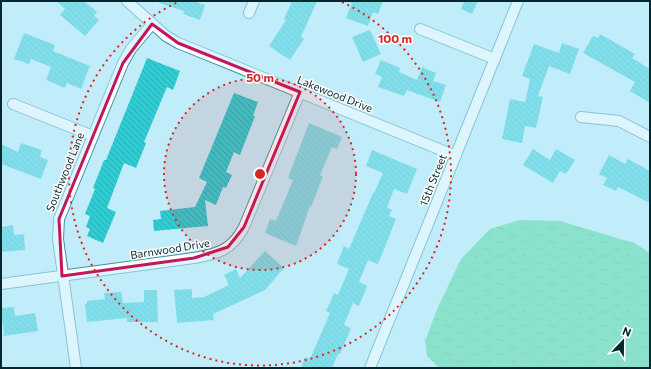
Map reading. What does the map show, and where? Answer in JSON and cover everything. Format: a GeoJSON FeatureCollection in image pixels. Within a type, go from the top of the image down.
{"type":"FeatureCollection","features":[{"type":"Feature","properties":{"kind":"street","name":"Lakewood Drive"},"geometry":{"type":"LineString","coordinates":[[127,1],[166,36],[178,43],[456,156]]}},
{"type":"Feature","properties":{"kind":"street"},"geometry":{"type":"LineString","coordinates":[[249,13],[254,1]]}},
{"type":"Feature","properties":{"kind":"street","name":"15th Street"},"geometry":{"type":"LineString","coordinates":[[370,368],[518,1]]}},
{"type":"Feature","properties":{"kind":"street","name":"Southwood Lane"},"geometry":{"type":"LineString","coordinates":[[76,368],[62,276],[58,239],[59,219],[123,63],[130,49],[152,24]]}},
{"type":"Feature","properties":{"kind":"street"},"geometry":{"type":"LineString","coordinates":[[420,29],[495,59]]}},
{"type":"Feature","properties":{"kind":"street","name":"Barnwood Drive"},"geometry":{"type":"LineString","coordinates":[[1,284],[194,258],[216,254],[228,247],[241,233],[244,227],[300,92]]}},
{"type":"Feature","properties":{"kind":"street"},"geometry":{"type":"LineString","coordinates":[[13,104],[93,136]]}},
{"type":"Feature","properties":{"kind":"street"},"geometry":{"type":"LineString","coordinates":[[581,117],[619,120],[650,137]]}},
{"type":"Feature","properties":{"kind":"highlighted area"},"geometry":{"type":"Polygon","coordinates":[[[152,24],[178,43],[300,92],[244,227],[228,247],[194,258],[62,276],[59,219],[123,63],[152,24]]]}},
{"type":"Feature","properties":{"kind":"water"},"geometry":{"type":"Polygon","coordinates":[[[520,220],[560,221],[634,243],[650,253],[650,368],[439,368],[427,356],[425,341],[438,307],[461,259],[490,229],[520,220]]]}},
{"type":"Feature","properties":{"kind":"building"},"geometry":{"type":"Polygon","coordinates":[[[56,1],[84,1],[97,12],[94,16],[99,20],[85,36],[60,15],[65,9],[56,1]]]}},
{"type":"Feature","properties":{"kind":"building"},"geometry":{"type":"Polygon","coordinates":[[[159,1],[193,1],[205,5],[200,20],[183,14],[184,11],[159,3],[159,1]]]}},
{"type":"Feature","properties":{"kind":"building"},"geometry":{"type":"Polygon","coordinates":[[[292,1],[317,1],[301,37],[304,39],[290,60],[269,46],[286,20],[284,19],[292,1]]]}},
{"type":"Feature","properties":{"kind":"building"},"geometry":{"type":"Polygon","coordinates":[[[347,1],[383,1],[378,14],[373,12],[368,26],[346,18],[352,3],[347,1]]]}},
{"type":"Feature","properties":{"kind":"building"},"geometry":{"type":"Polygon","coordinates":[[[464,1],[478,1],[472,14],[461,9],[464,1]]]}},
{"type":"Feature","properties":{"kind":"building"},"geometry":{"type":"Polygon","coordinates":[[[370,30],[381,54],[363,62],[352,37],[370,30]]]}},
{"type":"Feature","properties":{"kind":"building"},"geometry":{"type":"Polygon","coordinates":[[[24,33],[55,45],[53,51],[90,66],[81,89],[67,83],[65,88],[46,80],[51,67],[31,59],[29,64],[14,59],[24,33]]]}},
{"type":"Feature","properties":{"kind":"building"},"geometry":{"type":"Polygon","coordinates":[[[600,34],[635,54],[632,58],[650,69],[650,103],[630,91],[635,82],[583,53],[593,36],[598,38],[600,34]]]}},
{"type":"Feature","properties":{"kind":"building"},"geometry":{"type":"Polygon","coordinates":[[[562,43],[579,49],[570,74],[549,66],[538,96],[543,97],[536,128],[525,126],[522,143],[502,139],[510,99],[525,102],[530,79],[522,76],[534,44],[559,53],[562,43]]]}},
{"type":"Feature","properties":{"kind":"building"},"geometry":{"type":"Polygon","coordinates":[[[147,58],[180,71],[173,90],[167,87],[144,142],[146,143],[136,168],[124,163],[107,208],[116,212],[103,243],[87,236],[90,229],[86,227],[90,216],[85,214],[104,160],[106,160],[147,58]]]}},
{"type":"Feature","properties":{"kind":"building"},"geometry":{"type":"Polygon","coordinates":[[[381,60],[400,68],[399,72],[417,80],[422,67],[436,73],[433,81],[446,85],[440,102],[407,90],[404,96],[378,87],[382,77],[375,74],[381,60]]]}},
{"type":"Feature","properties":{"kind":"building"},"geometry":{"type":"Polygon","coordinates":[[[234,93],[258,102],[253,116],[255,116],[240,155],[234,152],[226,172],[232,175],[226,188],[223,187],[216,205],[205,200],[208,226],[154,231],[153,220],[161,219],[160,211],[195,207],[207,182],[199,178],[234,93]]]}},
{"type":"Feature","properties":{"kind":"building"},"geometry":{"type":"Polygon","coordinates":[[[309,123],[342,137],[337,149],[332,147],[320,175],[323,177],[311,207],[310,206],[296,246],[265,233],[270,219],[276,221],[293,180],[288,178],[309,123]]]}},
{"type":"Feature","properties":{"kind":"building"},"geometry":{"type":"Polygon","coordinates":[[[21,143],[42,150],[40,157],[48,160],[41,179],[1,164],[1,144],[18,152],[21,143]]]}},
{"type":"Feature","properties":{"kind":"building"},"geometry":{"type":"Polygon","coordinates":[[[533,149],[550,160],[556,149],[575,160],[566,174],[560,171],[553,183],[523,165],[533,149]]]}},
{"type":"Feature","properties":{"kind":"building"},"geometry":{"type":"Polygon","coordinates":[[[372,150],[417,169],[407,194],[394,189],[387,208],[392,210],[389,216],[396,219],[378,264],[368,260],[359,282],[367,286],[359,306],[353,303],[344,325],[351,328],[340,354],[338,354],[332,368],[301,368],[305,357],[310,359],[330,313],[326,311],[334,293],[338,295],[349,269],[337,264],[344,246],[349,249],[383,173],[366,166],[372,150]]]}},
{"type":"Feature","properties":{"kind":"building"},"geometry":{"type":"Polygon","coordinates":[[[609,155],[625,164],[628,159],[650,171],[650,203],[618,187],[616,191],[603,185],[607,178],[599,174],[609,155]]]}},
{"type":"Feature","properties":{"kind":"building"},"geometry":{"type":"Polygon","coordinates":[[[13,225],[14,235],[24,234],[25,250],[1,252],[1,227],[13,225]]]}},
{"type":"Feature","properties":{"kind":"building"},"geometry":{"type":"Polygon","coordinates":[[[265,251],[284,268],[265,290],[213,314],[214,320],[177,323],[174,290],[192,289],[192,298],[204,297],[229,285],[224,275],[236,269],[240,278],[265,251]]]}},
{"type":"Feature","properties":{"kind":"building"},"geometry":{"type":"Polygon","coordinates":[[[144,290],[157,290],[158,322],[127,322],[127,318],[87,322],[85,304],[87,304],[87,301],[105,299],[104,293],[121,292],[123,303],[144,302],[144,290]]]}},
{"type":"Feature","properties":{"kind":"building"},"geometry":{"type":"Polygon","coordinates":[[[14,307],[15,316],[35,313],[38,331],[4,336],[1,308],[14,307]]]}}]}
